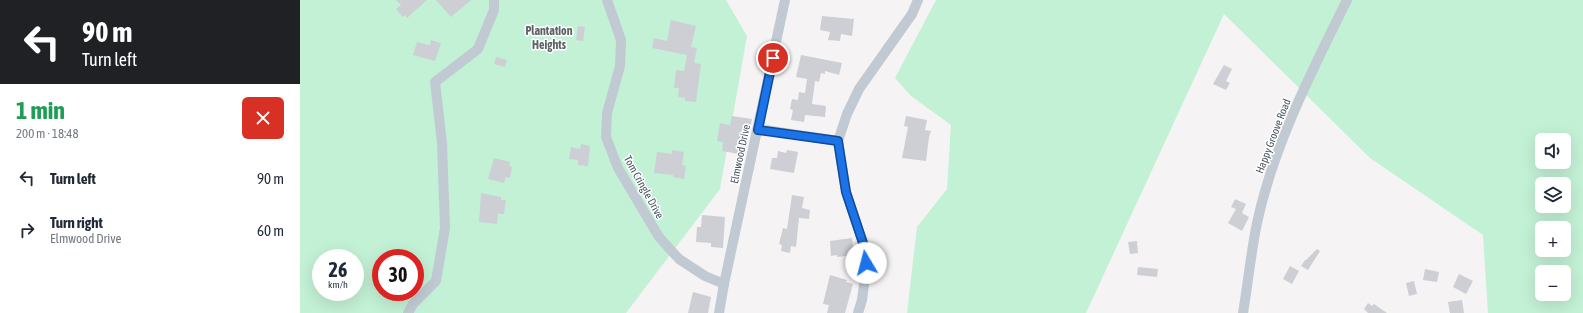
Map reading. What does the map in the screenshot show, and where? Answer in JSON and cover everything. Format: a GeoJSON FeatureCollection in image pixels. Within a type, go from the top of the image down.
{"type":"FeatureCollection","features":[{"type":"Feature","properties":{"kind":"street"},"geometry":{"type":"LineString","coordinates":[[408,313],[413,304],[436,281],[445,228],[442,143],[435,82],[478,49],[494,10],[494,0]]}},
{"type":"Feature","properties":{"kind":"street","name":"Tom Cringle Drive"},"geometry":{"type":"LineString","coordinates":[[607,0],[621,40],[620,66],[606,113],[606,137],[618,168],[659,237],[679,259],[704,276],[724,284]]}},
{"type":"Feature","properties":{"kind":"street","name":"Elmwood Drive"},"geometry":{"type":"LineString","coordinates":[[719,313],[785,0]]}},
{"type":"Feature","properties":{"kind":"street"},"geometry":{"type":"LineString","coordinates":[[858,313],[862,300],[866,263],[864,246],[846,192],[838,141],[847,114],[858,89],[912,14],[918,0]]}},
{"type":"Feature","properties":{"kind":"street","name":"Happy Groove Road"},"geometry":{"type":"LineString","coordinates":[[1243,313],[1257,223],[1276,156],[1311,73],[1348,0]]}},
{"type":"Feature","properties":{"kind":"street"},"geometry":{"type":"LineString","coordinates":[[758,130],[838,141]]}},
{"type":"Feature","properties":{"kind":"green space"},"geometry":{"type":"Polygon","coordinates":[[[300,0],[726,0],[747,36],[720,189],[626,313],[300,313],[300,0]]]}},
{"type":"Feature","properties":{"kind":"green space"},"geometry":{"type":"Polygon","coordinates":[[[936,0],[1583,0],[1583,313],[1488,313],[1483,235],[1370,158],[1224,14],[1086,313],[907,313],[917,227],[947,189],[951,125],[911,96],[895,78],[936,0]]]}},
{"type":"Feature","properties":{"kind":"building"},"geometry":{"type":"Polygon","coordinates":[[[396,0],[427,0],[407,18],[405,15],[403,17],[396,9],[401,5],[396,0]]]}},
{"type":"Feature","properties":{"kind":"building"},"geometry":{"type":"Polygon","coordinates":[[[436,0],[471,0],[451,17],[436,0]]]}},
{"type":"Feature","properties":{"kind":"building"},"geometry":{"type":"Polygon","coordinates":[[[822,16],[854,19],[852,36],[841,34],[840,41],[828,40],[830,32],[820,30],[822,16]]]}},
{"type":"Feature","properties":{"kind":"building"},"geometry":{"type":"Polygon","coordinates":[[[671,20],[696,26],[691,47],[697,48],[694,63],[701,64],[696,102],[685,101],[685,98],[678,97],[679,88],[674,88],[676,70],[684,71],[687,55],[652,48],[654,38],[667,41],[671,20]]]}},
{"type":"Feature","properties":{"kind":"building"},"geometry":{"type":"Polygon","coordinates":[[[578,26],[585,27],[583,41],[576,40],[578,26]]]}},
{"type":"Feature","properties":{"kind":"building"},"geometry":{"type":"Polygon","coordinates":[[[431,40],[441,43],[435,61],[413,55],[417,42],[430,45],[431,40]]]}},
{"type":"Feature","properties":{"kind":"building"},"geometry":{"type":"Polygon","coordinates":[[[801,55],[842,63],[839,75],[825,71],[825,74],[821,73],[819,82],[815,81],[812,104],[826,106],[825,117],[805,115],[804,122],[791,120],[793,110],[790,109],[792,99],[798,100],[799,92],[805,93],[807,79],[796,77],[801,55]]]}},
{"type":"Feature","properties":{"kind":"building"},"geometry":{"type":"Polygon","coordinates":[[[496,57],[507,60],[505,67],[494,64],[496,57]]]}},
{"type":"Feature","properties":{"kind":"building"},"geometry":{"type":"Polygon","coordinates":[[[1224,65],[1232,69],[1226,81],[1230,83],[1226,90],[1213,84],[1224,65]]]}},
{"type":"Feature","properties":{"kind":"building"},"geometry":{"type":"Polygon","coordinates":[[[732,116],[752,119],[745,155],[722,151],[723,142],[717,141],[720,123],[730,125],[732,116]]]}},
{"type":"Feature","properties":{"kind":"building"},"geometry":{"type":"Polygon","coordinates":[[[906,116],[927,120],[925,130],[931,131],[926,161],[902,158],[908,127],[904,126],[906,116]]]}},
{"type":"Feature","properties":{"kind":"building"},"geometry":{"type":"Polygon","coordinates":[[[581,144],[590,146],[588,166],[578,165],[578,160],[569,159],[571,147],[580,149],[581,144]]]}},
{"type":"Feature","properties":{"kind":"building"},"geometry":{"type":"Polygon","coordinates":[[[672,150],[684,152],[682,165],[686,166],[684,179],[673,177],[673,175],[654,173],[657,152],[672,154],[672,150]]]}},
{"type":"Feature","properties":{"kind":"building"},"geometry":{"type":"Polygon","coordinates":[[[787,150],[798,152],[794,173],[770,169],[772,158],[777,158],[778,151],[786,153],[787,150]]]}},
{"type":"Feature","properties":{"kind":"building"},"geometry":{"type":"Polygon","coordinates":[[[494,158],[510,162],[509,166],[512,167],[510,178],[506,177],[504,183],[488,179],[494,158]]]}},
{"type":"Feature","properties":{"kind":"building"},"geometry":{"type":"Polygon","coordinates":[[[481,193],[501,197],[501,200],[506,200],[504,214],[498,214],[497,224],[479,222],[481,193]]]}},
{"type":"Feature","properties":{"kind":"building"},"geometry":{"type":"Polygon","coordinates":[[[792,195],[804,197],[802,208],[810,210],[809,219],[799,218],[796,247],[791,246],[790,253],[781,251],[782,245],[779,244],[783,228],[787,229],[792,195]]]}},
{"type":"Feature","properties":{"kind":"building"},"geometry":{"type":"Polygon","coordinates":[[[1235,199],[1246,204],[1242,213],[1249,217],[1242,231],[1228,223],[1236,209],[1231,207],[1235,199]]]}},
{"type":"Feature","properties":{"kind":"building"},"geometry":{"type":"Polygon","coordinates":[[[702,215],[725,217],[723,248],[711,247],[711,243],[696,242],[697,227],[701,227],[702,215]]]}},
{"type":"Feature","properties":{"kind":"building"},"geometry":{"type":"Polygon","coordinates":[[[852,238],[854,255],[837,257],[837,255],[831,256],[830,241],[852,238]]]}},
{"type":"Feature","properties":{"kind":"building"},"geometry":{"type":"Polygon","coordinates":[[[1137,241],[1138,253],[1130,254],[1128,242],[1137,241]]]}},
{"type":"Feature","properties":{"kind":"building"},"geometry":{"type":"Polygon","coordinates":[[[1317,249],[1320,251],[1308,270],[1301,266],[1305,260],[1317,249]]]}},
{"type":"Feature","properties":{"kind":"building"},"geometry":{"type":"Polygon","coordinates":[[[1290,266],[1299,271],[1292,284],[1283,279],[1290,266]]]}},
{"type":"Feature","properties":{"kind":"building"},"geometry":{"type":"Polygon","coordinates":[[[1138,267],[1158,269],[1157,277],[1137,275],[1138,267]]]}},
{"type":"Feature","properties":{"kind":"building"},"geometry":{"type":"Polygon","coordinates":[[[1425,269],[1439,272],[1437,282],[1423,280],[1425,269]]]}},
{"type":"Feature","properties":{"kind":"building"},"geometry":{"type":"Polygon","coordinates":[[[1459,274],[1473,281],[1466,294],[1453,287],[1459,274]]]}},
{"type":"Feature","properties":{"kind":"building"},"geometry":{"type":"Polygon","coordinates":[[[830,275],[847,280],[846,282],[853,284],[845,313],[827,313],[829,305],[823,304],[830,275]]]}},
{"type":"Feature","properties":{"kind":"building"},"geometry":{"type":"Polygon","coordinates":[[[1414,281],[1417,294],[1409,296],[1406,283],[1414,281]]]}},
{"type":"Feature","properties":{"kind":"building"},"geometry":{"type":"Polygon","coordinates":[[[693,292],[711,297],[708,313],[688,313],[693,292]]]}},
{"type":"Feature","properties":{"kind":"building"},"geometry":{"type":"Polygon","coordinates":[[[1462,300],[1464,313],[1450,313],[1448,302],[1462,300]]]}},
{"type":"Feature","properties":{"kind":"building"},"geometry":{"type":"Polygon","coordinates":[[[1368,303],[1372,306],[1374,304],[1387,313],[1368,313],[1364,309],[1368,303]]]}},
{"type":"Feature","properties":{"kind":"district","name":"Plantation Heights"},"geometry":{"type":"Point","coordinates":[549,38]}},
{"type":"Feature","properties":{"kind":"route"},"geometry":{"type":"LineString","coordinates":[[773,58],[758,130],[838,141],[846,192],[864,246],[866,263]]}}]}
